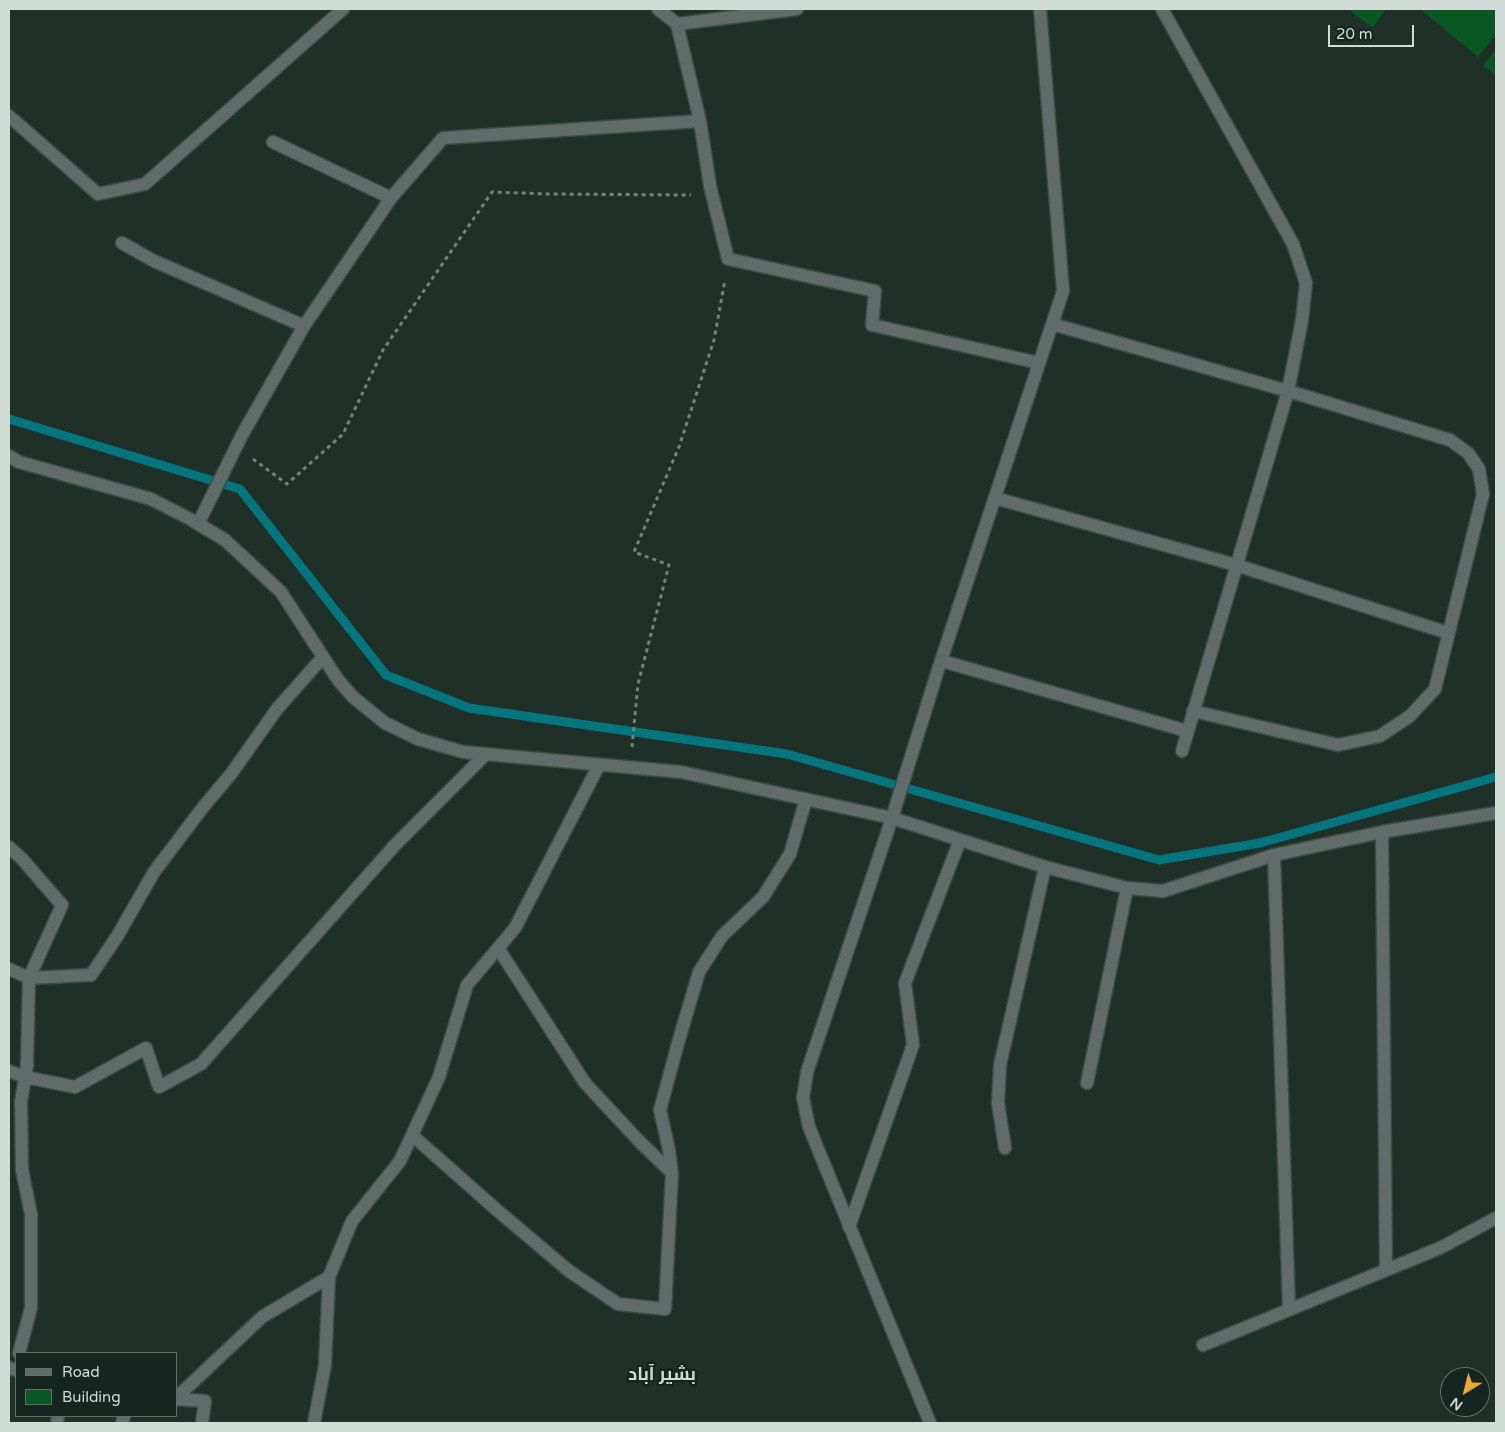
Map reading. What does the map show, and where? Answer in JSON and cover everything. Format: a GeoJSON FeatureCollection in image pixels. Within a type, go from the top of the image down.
{"type":"FeatureCollection","features":[{"type":"Feature","properties":{"kind":"street"},"geometry":{"type":"LineString","coordinates":[[9,116],[98,194],[146,184],[343,9]]}},
{"type":"Feature","properties":{"kind":"street"},"geometry":{"type":"LineString","coordinates":[[658,9],[677,24],[700,121],[712,195],[728,259],[875,291],[872,326],[1039,363]]}},
{"type":"Feature","properties":{"kind":"street"},"geometry":{"type":"LineString","coordinates":[[677,24],[796,9]]}},
{"type":"Feature","properties":{"kind":"street"},"geometry":{"type":"LineString","coordinates":[[930,1423],[809,1127],[803,1098],[807,1072],[894,812],[1063,291],[1040,9]]}},
{"type":"Feature","properties":{"kind":"street"},"geometry":{"type":"LineString","coordinates":[[1162,9],[1293,244],[1306,283],[1302,320],[1288,391],[1182,751]]}},
{"type":"Feature","properties":{"kind":"street"},"geometry":{"type":"LineString","coordinates":[[198,524],[236,447],[304,326],[391,198],[443,138],[700,121]]}},
{"type":"Feature","properties":{"kind":"street"},"geometry":{"type":"LineString","coordinates":[[273,142],[391,198]]}},
{"type":"Feature","properties":{"kind":"street"},"geometry":{"type":"LineString","coordinates":[[122,243],[154,260],[304,326]]}},
{"type":"Feature","properties":{"kind":"street"},"geometry":{"type":"LineString","coordinates":[[1052,324],[1288,391],[1450,440],[1468,453],[1479,470],[1483,494],[1435,690],[1410,716],[1380,736],[1338,745],[1193,711]]}},
{"type":"Feature","properties":{"kind":"street"},"geometry":{"type":"LineString","coordinates":[[9,456],[19,462],[150,500],[225,540],[280,592],[338,680],[353,696],[385,723],[418,739],[463,752],[681,772],[806,799],[894,812],[960,840],[1045,867],[1127,888],[1163,891],[1274,855],[1382,832],[1496,813]]}},
{"type":"Feature","properties":{"kind":"street"},"geometry":{"type":"LineString","coordinates":[[995,498],[1236,565],[1448,633]]}},
{"type":"Feature","properties":{"kind":"street"},"geometry":{"type":"LineString","coordinates":[[9,969],[29,978],[92,975],[118,935],[154,872],[231,774],[277,709],[323,657]]}},
{"type":"Feature","properties":{"kind":"street"},"geometry":{"type":"LineString","coordinates":[[942,661],[1187,731]]}},
{"type":"Feature","properties":{"kind":"street"},"geometry":{"type":"LineString","coordinates":[[9,1071],[25,1077],[75,1087],[146,1048],[159,1088],[200,1064],[395,844],[486,754]]}},
{"type":"Feature","properties":{"kind":"street"},"geometry":{"type":"LineString","coordinates":[[314,1423],[325,1365],[329,1277],[352,1221],[400,1162],[439,1077],[467,985],[515,928],[599,765]]}},
{"type":"Feature","properties":{"kind":"street"},"geometry":{"type":"LineString","coordinates":[[412,1135],[570,1271],[618,1304],[665,1309],[672,1173],[660,1110],[699,972],[722,936],[763,897],[790,854],[806,799]]}},
{"type":"Feature","properties":{"kind":"street"},"geometry":{"type":"LineString","coordinates":[[1382,832],[1386,1270]]}},
{"type":"Feature","properties":{"kind":"street"},"geometry":{"type":"LineString","coordinates":[[849,1227],[912,1045],[905,983],[960,840]]}},
{"type":"Feature","properties":{"kind":"street"},"geometry":{"type":"LineString","coordinates":[[9,847],[22,859],[62,905],[29,978],[25,1077],[21,1102],[22,1170],[31,1214],[31,1308],[19,1352]]}},
{"type":"Feature","properties":{"kind":"street"},"geometry":{"type":"LineString","coordinates":[[1274,855],[1289,1309]]}},
{"type":"Feature","properties":{"kind":"street"},"geometry":{"type":"LineString","coordinates":[[1005,1148],[998,1104],[1000,1065],[1045,867]]}},
{"type":"Feature","properties":{"kind":"street"},"geometry":{"type":"LineString","coordinates":[[1087,1083],[1127,888]]}},
{"type":"Feature","properties":{"kind":"street"},"geometry":{"type":"LineString","coordinates":[[498,948],[586,1083],[639,1141],[672,1173]]}},
{"type":"Feature","properties":{"kind":"street"},"geometry":{"type":"LineString","coordinates":[[1203,1345],[1440,1248],[1496,1218]]}},
{"type":"Feature","properties":{"kind":"street"},"geometry":{"type":"LineString","coordinates":[[178,1396],[262,1317],[329,1277]]}},
{"type":"Feature","properties":{"kind":"street"},"geometry":{"type":"LineString","coordinates":[[178,1398],[205,1401],[202,1423]]}},
{"type":"Feature","properties":{"kind":"path"},"geometry":{"type":"LineString","coordinates":[[236,447],[287,484],[343,434],[383,350],[492,192],[712,195]]}},
{"type":"Feature","properties":{"kind":"path"},"geometry":{"type":"LineString","coordinates":[[632,751],[638,684],[669,565],[634,552],[679,447],[714,340],[728,259]]}},
{"type":"Feature","properties":{"kind":"building"},"geometry":{"type":"Polygon","coordinates":[[[1348,9],[1386,9],[1373,28],[1348,9]]]}},
{"type":"Feature","properties":{"kind":"building"},"geometry":{"type":"Polygon","coordinates":[[[1420,9],[1496,9],[1496,35],[1478,57],[1420,9]]]}},
{"type":"Feature","properties":{"kind":"building"},"geometry":{"type":"Polygon","coordinates":[[[1496,49],[1496,75],[1483,66],[1496,49]]]}},
{"type":"Feature","properties":{"kind":"waterway"},"geometry":{"type":"LineString","coordinates":[[9,419],[240,489],[386,675],[469,708],[787,754],[1159,860],[1260,843],[1496,777]]}},
{"type":"Feature","properties":{"kind":"district","name":"بشیر آباد"},"geometry":{"type":"Point","coordinates":[662,1375]}}]}
